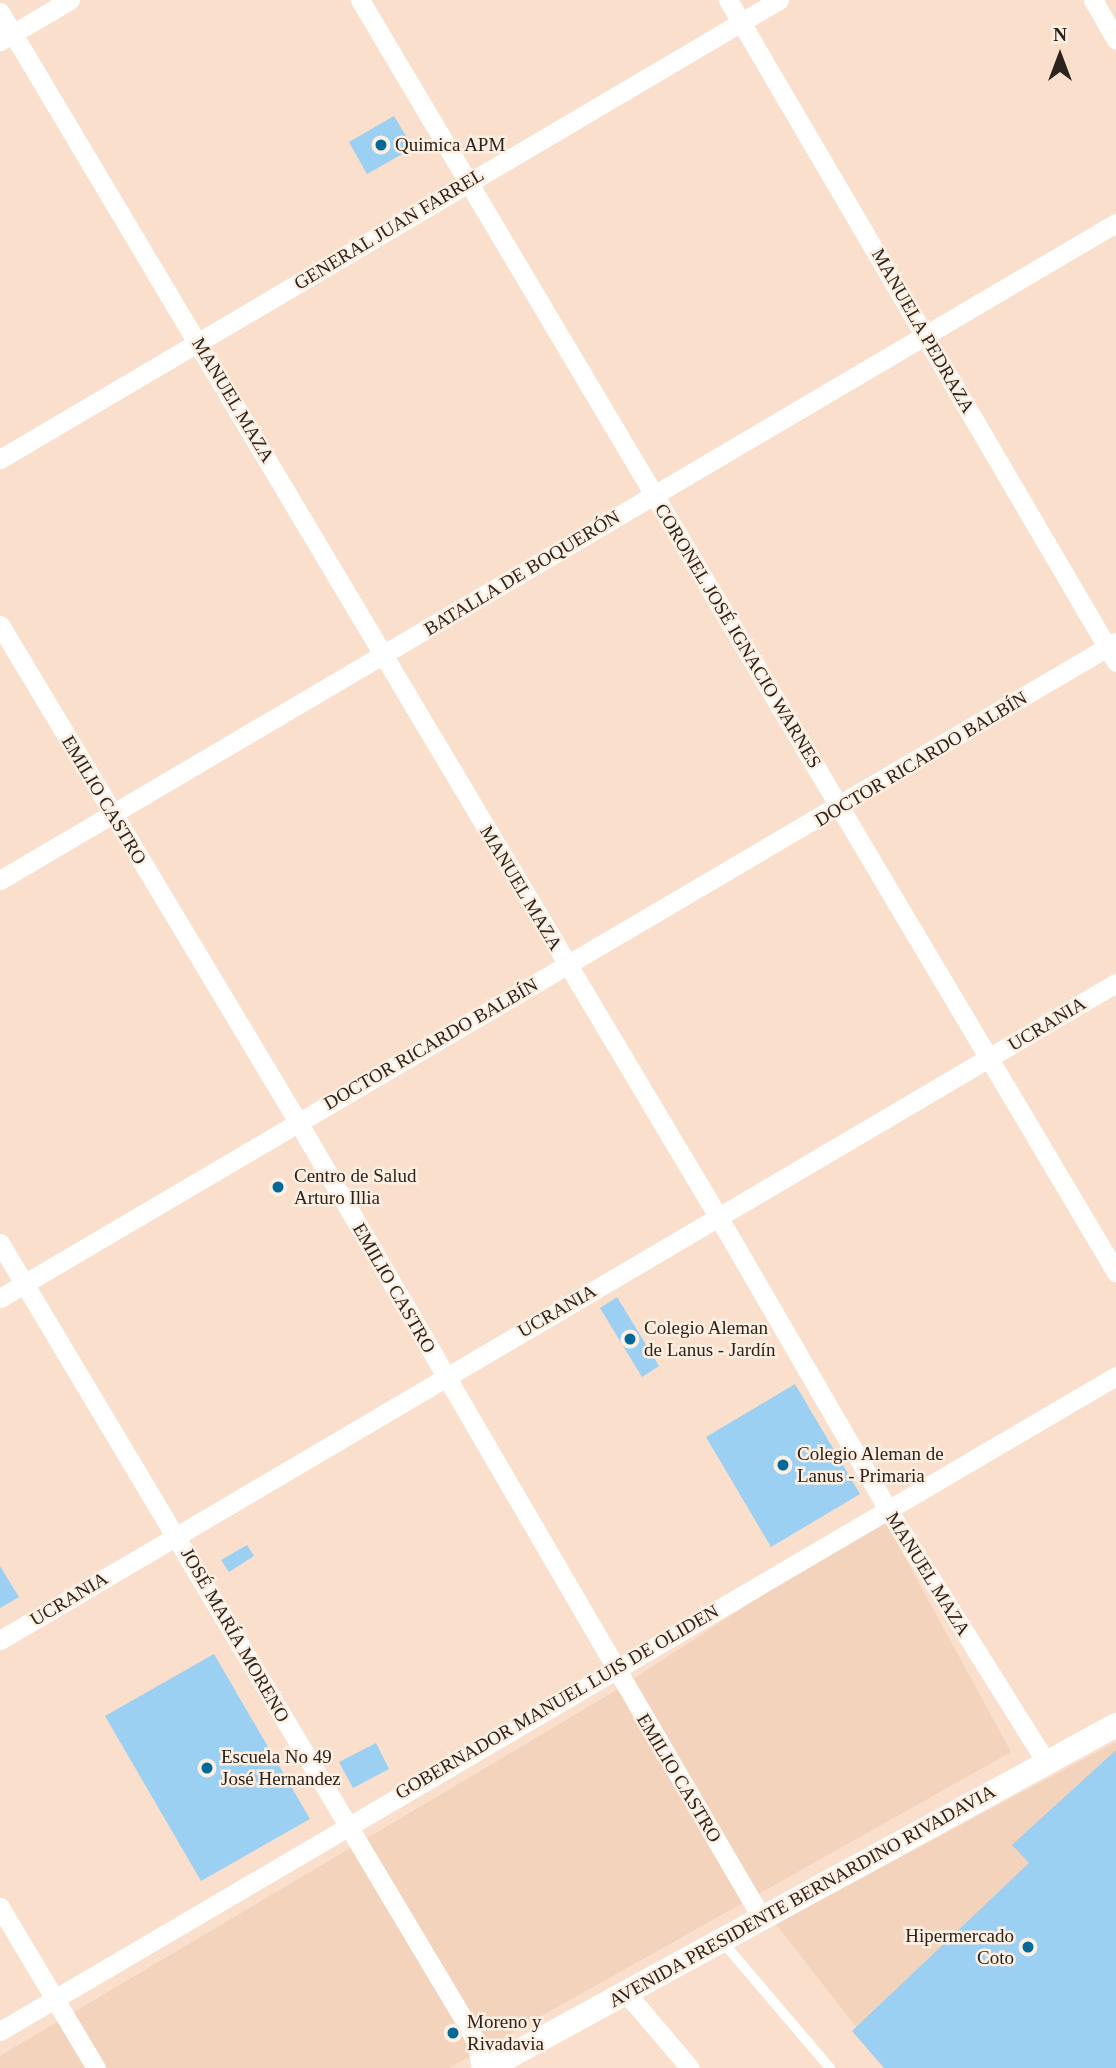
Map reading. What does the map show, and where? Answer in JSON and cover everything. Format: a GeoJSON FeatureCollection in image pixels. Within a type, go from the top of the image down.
{"type":"FeatureCollection","features":[{"type":"Feature","properties":{"kind":"street"},"geometry":{"type":"LineString","coordinates":[[6,38],[70,0]]}},
{"type":"Feature","properties":{"kind":"street","name":"CORONEL JOSÉ IGNACIO WARNES"},"geometry":{"type":"LineString","coordinates":[[360,0],[1116,1272]]}},
{"type":"Feature","properties":{"kind":"street","name":"MANUELA PEDRAZA"},"geometry":{"type":"LineString","coordinates":[[728,0],[1113,651]]}},
{"type":"Feature","properties":{"kind":"street","name":"GENERAL JUAN FARREL"},"geometry":{"type":"LineString","coordinates":[[0,459],[779,0]]}},
{"type":"Feature","properties":{"kind":"street"},"geometry":{"type":"LineString","coordinates":[[1093,0],[1116,40]]}},
{"type":"Feature","properties":{"kind":"street","name":"MANUEL MAZA"},"geometry":{"type":"LineString","coordinates":[[0,12],[6,38],[199,342],[566,965],[719,1218],[888,1510],[1045,1762]]}},
{"type":"Feature","properties":{"kind":"street","name":"BATALLA DE BOQUERÓN"},"geometry":{"type":"LineString","coordinates":[[0,880],[384,656],[653,493],[1116,223]]}},
{"type":"Feature","properties":{"kind":"street","name":"EMILIO CASTRO"},"geometry":{"type":"LineString","coordinates":[[0,625],[298,1122],[761,1917]]}},
{"type":"Feature","properties":{"kind":"street","name":"DOCTOR RICARDO BALBÍN"},"geometry":{"type":"LineString","coordinates":[[0,1298],[566,965],[1113,651]]}},
{"type":"Feature","properties":{"kind":"street","name":"UCRANIA"},"geometry":{"type":"LineString","coordinates":[[0,1640],[444,1376],[1116,984]]}},
{"type":"Feature","properties":{"kind":"street","name":"JOSÉ MARÍA MORENO"},"geometry":{"type":"LineString","coordinates":[[0,1243],[176,1534],[346,1827],[467,2025],[477,2044],[481,2068]]}},
{"type":"Feature","properties":{"kind":"street","name":"GOBERNADOR MANUEL LUIS DE OLIDEN"},"geometry":{"type":"LineString","coordinates":[[0,2031],[613,1667],[1116,1376]]}},
{"type":"Feature","properties":{"kind":"street","name":"AVENIDA PRESIDENTE BERNARDINO RIVADAVIA"},"geometry":{"type":"LineString","coordinates":[[488,2068],[1116,1725]]}},
{"type":"Feature","properties":{"kind":"street"},"geometry":{"type":"LineString","coordinates":[[0,1907],[96,2068]]}},
{"type":"Feature","properties":{"kind":"street"},"geometry":{"type":"LineString","coordinates":[[627,1994],[690,2068]]}},
{"type":"Feature","properties":{"kind":"lane"},"geometry":{"type":"LineString","coordinates":[[721,1940],[830,2068]]}},
{"type":"Feature","properties":{"kind":"shaded area"},"geometry":{"type":"Polygon","coordinates":[[[883,1517],[1011,1752],[449,2068],[0,2068],[0,2056],[610,1694],[883,1517]]]}},
{"type":"Feature","properties":{"kind":"shaded area","name":"Hipermercado Coto"},"geometry":{"type":"Polygon","coordinates":[[[1116,1742],[1116,2068],[888,2068],[776,1924],[1116,1742]]]}},
{"type":"Feature","properties":{"kind":"building","name":"Quimica APM"},"geometry":{"type":"Polygon","coordinates":[[[394,116],[413,148],[367,174],[349,142],[394,116]]]}},
{"type":"Feature","properties":{"kind":"building","name":"Colegio Aleman de Lanus - Jardín"},"geometry":{"type":"Polygon","coordinates":[[[617,1297],[659,1366],[642,1377],[600,1308],[617,1297]]]}},
{"type":"Feature","properties":{"kind":"building","name":"Colegio Aleman de Lanus - Primaria"},"geometry":{"type":"Polygon","coordinates":[[[795,1384],[860,1494],[771,1547],[706,1437],[795,1384]]]}},
{"type":"Feature","properties":{"kind":"building"},"geometry":{"type":"Polygon","coordinates":[[[247,1545],[254,1556],[229,1572],[221,1560],[247,1545]]]}},
{"type":"Feature","properties":{"kind":"building"},"geometry":{"type":"Polygon","coordinates":[[[0,1566],[19,1597],[0,1608],[0,1566]]]}},
{"type":"Feature","properties":{"kind":"building","name":"Escuela No 49 José Hernandez"},"geometry":{"type":"Polygon","coordinates":[[[214,1654],[310,1819],[201,1881],[105,1716],[214,1654]]]}},
{"type":"Feature","properties":{"kind":"building"},"geometry":{"type":"Polygon","coordinates":[[[376,1743],[389,1769],[353,1788],[339,1762],[376,1743]]]}},
{"type":"Feature","properties":{"kind":"building","name":"Hipermercado Coto"},"geometry":{"type":"Polygon","coordinates":[[[1116,1750],[1116,2068],[884,2068],[852,2031],[1029,1863],[1012,1845],[1116,1750]]]}},
{"type":"Feature","properties":{"kind":"place","name":"Quimica APM"},"geometry":{"type":"Point","coordinates":[381,145]}},
{"type":"Feature","properties":{"kind":"place","name":"Centro de Salud Arturo Illia"},"geometry":{"type":"Point","coordinates":[278,1187]}},
{"type":"Feature","properties":{"kind":"place","name":"Colegio Aleman de Lanus - Jardín"},"geometry":{"type":"Point","coordinates":[630,1339]}},
{"type":"Feature","properties":{"kind":"place","name":"Colegio Aleman de Lanus - Primaria"},"geometry":{"type":"Point","coordinates":[783,1465]}},
{"type":"Feature","properties":{"kind":"place","name":"Escuela No 49 José Hernandez"},"geometry":{"type":"Point","coordinates":[207,1768]}},
{"type":"Feature","properties":{"kind":"place","name":"Hipermercado Coto"},"geometry":{"type":"Point","coordinates":[1028,1947]}},
{"type":"Feature","properties":{"kind":"place","name":"Moreno y Rivadavia"},"geometry":{"type":"Point","coordinates":[453,2033]}}]}
